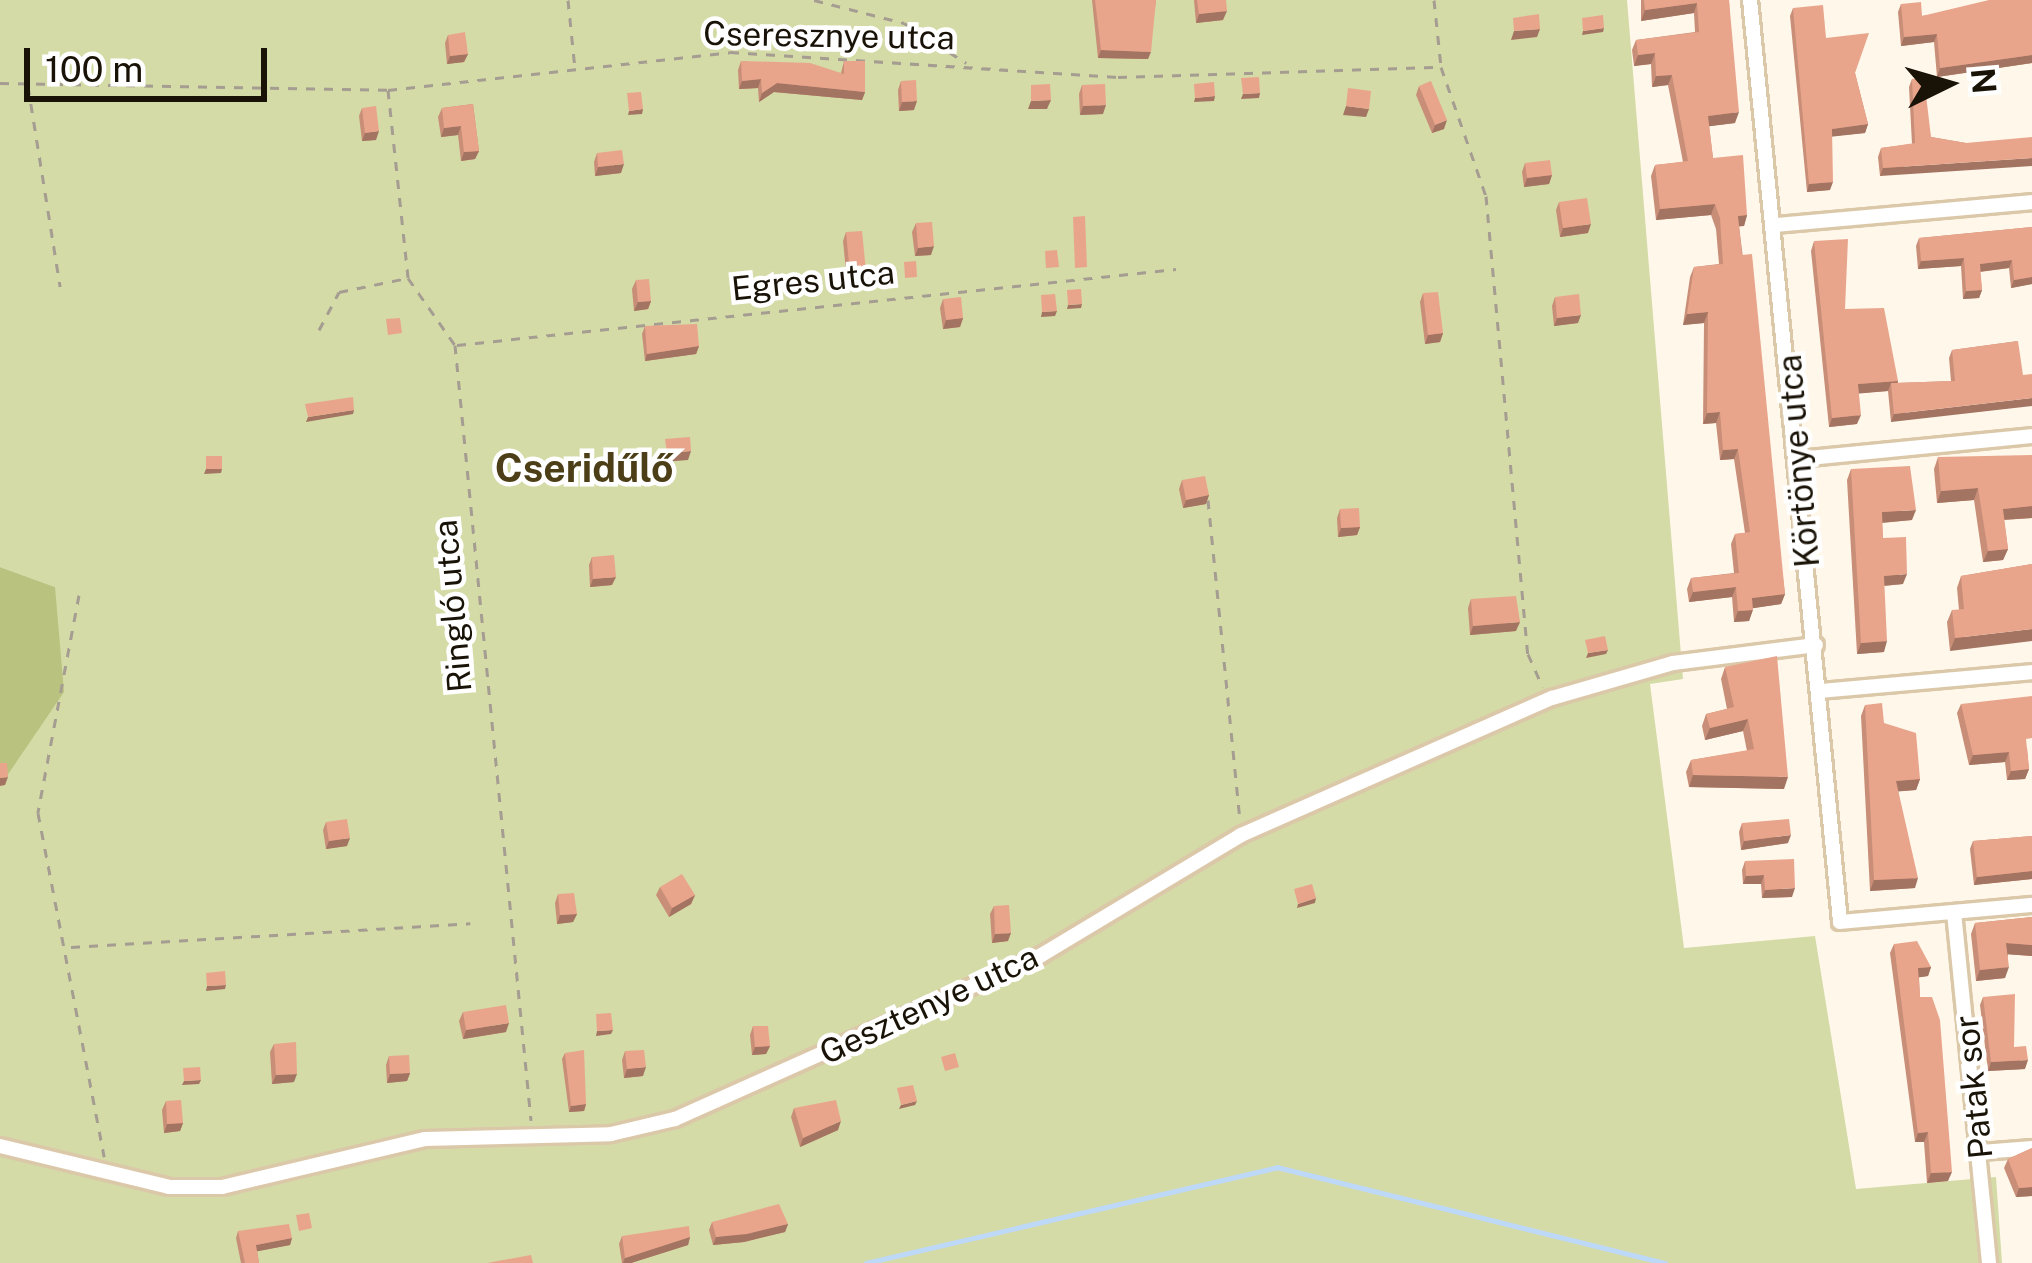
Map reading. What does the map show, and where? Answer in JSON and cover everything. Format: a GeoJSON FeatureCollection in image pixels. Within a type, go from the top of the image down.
{"type":"FeatureCollection","features":[{"type":"Feature","properties":{"kind":"street","name":"Körtönye utca"},"geometry":{"type":"LineString","coordinates":[[1750,0],[1776,225],[1840,922],[1954,912]]}},
{"type":"Feature","properties":{"kind":"street"},"geometry":{"type":"LineString","coordinates":[[1776,225],[2032,202]]}},
{"type":"Feature","properties":{"kind":"street"},"geometry":{"type":"LineString","coordinates":[[1798,458],[2032,436]]}},
{"type":"Feature","properties":{"kind":"street","name":"Gesztenye utca"},"geometry":{"type":"LineString","coordinates":[[0,1146],[106,1171],[222,1187],[328,1154],[533,1133],[610,1135],[675,1119],[1040,956],[1241,835],[1552,698],[1672,664],[1816,645]]}},
{"type":"Feature","properties":{"kind":"street"},"geometry":{"type":"LineString","coordinates":[[1820,691],[2032,672]]}},
{"type":"Feature","properties":{"kind":"street"},"geometry":{"type":"LineString","coordinates":[[1954,912],[2032,905]]}},
{"type":"Feature","properties":{"kind":"street","name":"Patak sor"},"geometry":{"type":"LineString","coordinates":[[1954,912],[1982,1152],[1989,1263]]}},
{"type":"Feature","properties":{"kind":"street"},"geometry":{"type":"LineString","coordinates":[[1982,1152],[2032,1148]]}},
{"type":"Feature","properties":{"kind":"path"},"geometry":{"type":"LineString","coordinates":[[568,0],[575,69]]}},
{"type":"Feature","properties":{"kind":"path"},"geometry":{"type":"LineString","coordinates":[[814,0],[904,23],[968,64]]}},
{"type":"Feature","properties":{"kind":"path"},"geometry":{"type":"LineString","coordinates":[[1434,0],[1442,67],[1486,196],[1528,654],[1552,698]]}},
{"type":"Feature","properties":{"kind":"path","name":"Cseresznye utca"},"geometry":{"type":"LineString","coordinates":[[0,83],[388,90],[730,52],[1118,77],[1442,67]]}},
{"type":"Feature","properties":{"kind":"path"},"geometry":{"type":"LineString","coordinates":[[28,84],[60,286]]}},
{"type":"Feature","properties":{"kind":"path","name":"Ringló utca"},"geometry":{"type":"LineString","coordinates":[[388,90],[408,278],[455,345],[533,1133]]}},
{"type":"Feature","properties":{"kind":"path","name":"Egres utca"},"geometry":{"type":"LineString","coordinates":[[455,345],[1176,269]]}},
{"type":"Feature","properties":{"kind":"path"},"geometry":{"type":"LineString","coordinates":[[319,330],[339,292],[408,278]]}},
{"type":"Feature","properties":{"kind":"path"},"geometry":{"type":"LineString","coordinates":[[1208,500],[1241,835]]}},
{"type":"Feature","properties":{"kind":"path"},"geometry":{"type":"LineString","coordinates":[[79,595],[38,813],[71,947],[106,1171]]}},
{"type":"Feature","properties":{"kind":"path"},"geometry":{"type":"LineString","coordinates":[[71,947],[470,923]]}},
{"type":"Feature","properties":{"kind":"green space"},"geometry":{"type":"Polygon","coordinates":[[[0,0],[1627,0],[1683,679],[1650,684],[1684,948],[1815,936],[1856,1189],[1996,1177],[2002,1263],[0,1263],[0,786],[55,587],[0,567],[0,0]]]}},
{"type":"Feature","properties":{"kind":"green space"},"geometry":{"type":"Polygon","coordinates":[[[0,567],[55,587],[64,692],[0,786],[0,567]]]}},
{"type":"Feature","properties":{"kind":"building"},"geometry":{"type":"Polygon","coordinates":[[[1095,0],[1156,0],[1151,52],[1101,50],[1095,0]]]}},
{"type":"Feature","properties":{"kind":"building"},"geometry":{"type":"Polygon","coordinates":[[[1197,0],[1226,0],[1227,11],[1199,14],[1197,0]]]}},
{"type":"Feature","properties":{"kind":"building"},"geometry":{"type":"Polygon","coordinates":[[[1644,0],[1729,0],[1739,112],[1708,116],[1713,158],[1743,155],[1747,215],[1738,216],[1742,255],[1752,254],[1785,594],[1752,598],[1753,610],[1738,611],[1736,587],[1693,592],[1691,578],[1739,573],[1735,534],[1750,532],[1738,449],[1723,450],[1720,412],[1707,413],[1708,312],[1687,314],[1694,267],[1723,264],[1720,218],[1715,204],[1660,209],[1655,165],[1688,161],[1672,75],[1656,76],[1655,53],[1638,55],[1636,40],[1699,32],[1697,3],[1645,10],[1644,0]]]}},
{"type":"Feature","properties":{"kind":"building"},"geometry":{"type":"Polygon","coordinates":[[[1989,0],[2032,0],[2032,55],[1940,68],[1937,34],[1904,37],[1901,4],[1921,2],[1922,16],[1989,0]]]}},
{"type":"Feature","properties":{"kind":"building"},"geometry":{"type":"Polygon","coordinates":[[[1823,5],[1826,38],[1869,33],[1855,73],[1868,124],[1832,129],[1833,182],[1809,184],[1793,8],[1823,5]]]}},
{"type":"Feature","properties":{"kind":"building"},"geometry":{"type":"Polygon","coordinates":[[[1539,14],[1540,29],[1514,31],[1513,18],[1539,14]]]}},
{"type":"Feature","properties":{"kind":"building"},"geometry":{"type":"Polygon","coordinates":[[[1603,15],[1604,28],[1583,31],[1582,18],[1603,15]]]}},
{"type":"Feature","properties":{"kind":"building"},"geometry":{"type":"Polygon","coordinates":[[[465,32],[468,54],[450,56],[448,35],[465,32]]]}},
{"type":"Feature","properties":{"kind":"building"},"geometry":{"type":"Polygon","coordinates":[[[741,61],[810,63],[844,74],[844,61],[865,61],[865,92],[777,83],[762,93],[761,79],[742,81],[741,61]]]}},
{"type":"Feature","properties":{"kind":"building"},"geometry":{"type":"Polygon","coordinates":[[[1259,77],[1260,93],[1243,94],[1241,78],[1259,77]]]}},
{"type":"Feature","properties":{"kind":"building"},"geometry":{"type":"Polygon","coordinates":[[[1924,78],[1931,137],[1966,143],[2032,137],[2032,158],[1883,168],[1881,148],[1915,143],[1912,79],[1924,78]]]}},
{"type":"Feature","properties":{"kind":"building"},"geometry":{"type":"Polygon","coordinates":[[[916,80],[917,101],[902,102],[901,81],[916,80]]]}},
{"type":"Feature","properties":{"kind":"building"},"geometry":{"type":"Polygon","coordinates":[[[1431,81],[1447,120],[1435,125],[1419,86],[1431,81]]]}},
{"type":"Feature","properties":{"kind":"building"},"geometry":{"type":"Polygon","coordinates":[[[1214,82],[1215,96],[1195,98],[1194,84],[1214,82]]]}},
{"type":"Feature","properties":{"kind":"building"},"geometry":{"type":"Polygon","coordinates":[[[1050,84],[1051,100],[1031,101],[1031,85],[1050,84]]]}},
{"type":"Feature","properties":{"kind":"building"},"geometry":{"type":"Polygon","coordinates":[[[1105,84],[1106,105],[1083,106],[1082,85],[1105,84]]]}},
{"type":"Feature","properties":{"kind":"building"},"geometry":{"type":"Polygon","coordinates":[[[1348,88],[1371,91],[1369,109],[1346,106],[1348,88]]]}},
{"type":"Feature","properties":{"kind":"building"},"geometry":{"type":"Polygon","coordinates":[[[641,92],[643,109],[629,111],[627,93],[641,92]]]}},
{"type":"Feature","properties":{"kind":"building"},"geometry":{"type":"Polygon","coordinates":[[[473,104],[479,151],[464,152],[461,126],[444,128],[442,108],[473,104]]]}},
{"type":"Feature","properties":{"kind":"building"},"geometry":{"type":"Polygon","coordinates":[[[376,106],[379,131],[365,133],[362,108],[376,106]]]}},
{"type":"Feature","properties":{"kind":"building"},"geometry":{"type":"Polygon","coordinates":[[[622,150],[624,164],[598,167],[597,153],[622,150]]]}},
{"type":"Feature","properties":{"kind":"building"},"geometry":{"type":"Polygon","coordinates":[[[1550,160],[1552,175],[1527,178],[1525,163],[1550,160]]]}},
{"type":"Feature","properties":{"kind":"building"},"geometry":{"type":"Polygon","coordinates":[[[1587,198],[1591,224],[1563,228],[1559,202],[1587,198]]]}},
{"type":"Feature","properties":{"kind":"building"},"geometry":{"type":"Polygon","coordinates":[[[1085,216],[1087,267],[1075,268],[1073,217],[1085,216]]]}},
{"type":"Feature","properties":{"kind":"building"},"geometry":{"type":"Polygon","coordinates":[[[932,222],[934,246],[918,248],[916,223],[932,222]]]}},
{"type":"Feature","properties":{"kind":"building"},"geometry":{"type":"Polygon","coordinates":[[[2032,227],[2032,277],[2014,280],[2012,260],[1980,264],[1982,290],[1966,291],[1964,258],[1921,261],[1919,238],[2032,227]]]}},
{"type":"Feature","properties":{"kind":"building"},"geometry":{"type":"Polygon","coordinates":[[[862,231],[866,271],[850,273],[846,232],[862,231]]]}},
{"type":"Feature","properties":{"kind":"building"},"geometry":{"type":"Polygon","coordinates":[[[1848,239],[1845,309],[1884,308],[1898,381],[1858,384],[1861,415],[1832,418],[1814,241],[1848,239]]]}},
{"type":"Feature","properties":{"kind":"building"},"geometry":{"type":"Polygon","coordinates":[[[1057,250],[1059,267],[1046,268],[1045,251],[1057,250]]]}},
{"type":"Feature","properties":{"kind":"building"},"geometry":{"type":"Polygon","coordinates":[[[916,261],[917,277],[905,278],[904,262],[916,261]]]}},
{"type":"Feature","properties":{"kind":"building"},"geometry":{"type":"Polygon","coordinates":[[[649,279],[651,301],[638,302],[636,280],[649,279]]]}},
{"type":"Feature","properties":{"kind":"building"},"geometry":{"type":"Polygon","coordinates":[[[1081,289],[1082,304],[1068,305],[1067,290],[1081,289]]]}},
{"type":"Feature","properties":{"kind":"building"},"geometry":{"type":"Polygon","coordinates":[[[1438,292],[1443,333],[1428,335],[1423,293],[1438,292]]]}},
{"type":"Feature","properties":{"kind":"building"},"geometry":{"type":"Polygon","coordinates":[[[1055,294],[1057,311],[1042,312],[1041,295],[1055,294]]]}},
{"type":"Feature","properties":{"kind":"building"},"geometry":{"type":"Polygon","coordinates":[[[1579,294],[1581,315],[1557,318],[1555,297],[1579,294]]]}},
{"type":"Feature","properties":{"kind":"building"},"geometry":{"type":"Polygon","coordinates":[[[961,297],[963,318],[946,320],[943,299],[961,297]]]}},
{"type":"Feature","properties":{"kind":"building"},"geometry":{"type":"Polygon","coordinates":[[[400,318],[402,333],[388,335],[386,319],[400,318]]]}},
{"type":"Feature","properties":{"kind":"building"},"geometry":{"type":"Polygon","coordinates":[[[697,324],[699,346],[647,354],[645,326],[697,324]]]}},
{"type":"Feature","properties":{"kind":"building"},"geometry":{"type":"Polygon","coordinates":[[[2018,341],[2023,375],[2032,374],[2032,398],[1894,414],[1891,383],[1955,381],[1952,350],[2018,341]]]}},
{"type":"Feature","properties":{"kind":"building"},"geometry":{"type":"Polygon","coordinates":[[[353,397],[354,410],[308,417],[305,404],[353,397]]]}},
{"type":"Feature","properties":{"kind":"building"},"geometry":{"type":"Polygon","coordinates":[[[690,437],[691,451],[667,453],[665,439],[690,437]]]}},
{"type":"Feature","properties":{"kind":"building"},"geometry":{"type":"Polygon","coordinates":[[[2032,455],[2032,506],[2003,509],[2008,549],[1988,551],[1978,488],[1941,491],[1938,457],[2032,455]]]}},
{"type":"Feature","properties":{"kind":"building"},"geometry":{"type":"Polygon","coordinates":[[[206,456],[222,456],[222,469],[206,469],[206,456]]]}},
{"type":"Feature","properties":{"kind":"building"},"geometry":{"type":"Polygon","coordinates":[[[1910,466],[1916,510],[1882,512],[1883,538],[1906,537],[1907,574],[1884,576],[1887,641],[1861,643],[1851,469],[1910,466]]]}},
{"type":"Feature","properties":{"kind":"building"},"geometry":{"type":"Polygon","coordinates":[[[1205,476],[1209,495],[1186,500],[1182,480],[1205,476]]]}},
{"type":"Feature","properties":{"kind":"building"},"geometry":{"type":"Polygon","coordinates":[[[1359,508],[1360,527],[1341,528],[1340,509],[1359,508]]]}},
{"type":"Feature","properties":{"kind":"building"},"geometry":{"type":"Polygon","coordinates":[[[614,555],[616,577],[593,579],[592,557],[614,555]]]}},
{"type":"Feature","properties":{"kind":"building"},"geometry":{"type":"Polygon","coordinates":[[[2032,564],[2032,629],[1955,638],[1952,610],[1964,609],[1961,576],[2032,564]]]}},
{"type":"Feature","properties":{"kind":"building"},"geometry":{"type":"Polygon","coordinates":[[[1516,596],[1520,622],[1473,626],[1471,599],[1516,596]]]}},
{"type":"Feature","properties":{"kind":"building"},"geometry":{"type":"Polygon","coordinates":[[[1605,636],[1608,650],[1588,653],[1585,640],[1605,636]]]}},
{"type":"Feature","properties":{"kind":"building"},"geometry":{"type":"Polygon","coordinates":[[[1777,656],[1788,777],[1693,775],[1691,760],[1754,749],[1748,719],[1710,728],[1706,714],[1734,707],[1725,667],[1777,656]]]}},
{"type":"Feature","properties":{"kind":"building"},"geometry":{"type":"Polygon","coordinates":[[[2032,696],[2032,738],[2026,739],[2029,769],[2011,771],[2009,752],[1973,755],[1961,704],[2032,696]]]}},
{"type":"Feature","properties":{"kind":"building"},"geometry":{"type":"Polygon","coordinates":[[[1882,703],[1884,723],[1916,733],[1920,779],[1896,781],[1918,878],[1874,880],[1865,705],[1882,703]]]}},
{"type":"Feature","properties":{"kind":"building"},"geometry":{"type":"Polygon","coordinates":[[[0,763],[7,763],[8,777],[0,778],[0,763]]]}},
{"type":"Feature","properties":{"kind":"building"},"geometry":{"type":"Polygon","coordinates":[[[347,819],[350,838],[329,841],[326,822],[347,819]]]}},
{"type":"Feature","properties":{"kind":"building"},"geometry":{"type":"Polygon","coordinates":[[[1789,819],[1791,835],[1744,841],[1742,823],[1789,819]]]}},
{"type":"Feature","properties":{"kind":"building"},"geometry":{"type":"Polygon","coordinates":[[[2032,836],[2032,871],[1977,877],[1973,841],[2032,836]]]}},
{"type":"Feature","properties":{"kind":"building"},"geometry":{"type":"Polygon","coordinates":[[[1794,859],[1795,888],[1765,890],[1764,875],[1746,876],[1745,861],[1794,859]]]}},
{"type":"Feature","properties":{"kind":"building"},"geometry":{"type":"Polygon","coordinates":[[[682,874],[695,895],[672,908],[660,887],[682,874]]]}},
{"type":"Feature","properties":{"kind":"building"},"geometry":{"type":"Polygon","coordinates":[[[1312,884],[1316,898],[1298,904],[1294,889],[1312,884]]]}},
{"type":"Feature","properties":{"kind":"building"},"geometry":{"type":"Polygon","coordinates":[[[574,893],[577,914],[560,915],[558,894],[574,893]]]}},
{"type":"Feature","properties":{"kind":"building"},"geometry":{"type":"Polygon","coordinates":[[[1009,905],[1011,933],[995,934],[994,906],[1009,905]]]}},
{"type":"Feature","properties":{"kind":"building"},"geometry":{"type":"Polygon","coordinates":[[[2032,917],[2032,945],[2006,943],[2009,967],[1980,970],[1975,923],[2032,917]]]}},
{"type":"Feature","properties":{"kind":"building"},"geometry":{"type":"Polygon","coordinates":[[[1917,941],[1931,967],[1918,968],[1920,997],[1932,997],[1940,1020],[1952,1172],[1931,1173],[1928,1132],[1918,1133],[1894,944],[1917,941]]]}},
{"type":"Feature","properties":{"kind":"building"},"geometry":{"type":"Polygon","coordinates":[[[225,971],[226,985],[207,986],[206,973],[225,971]]]}},
{"type":"Feature","properties":{"kind":"building"},"geometry":{"type":"Polygon","coordinates":[[[2015,994],[2014,1047],[2026,1046],[2028,1060],[1991,1062],[1983,997],[2015,994]]]}},
{"type":"Feature","properties":{"kind":"building"},"geometry":{"type":"Polygon","coordinates":[[[506,1005],[509,1023],[466,1030],[463,1012],[506,1005]]]}},
{"type":"Feature","properties":{"kind":"building"},"geometry":{"type":"Polygon","coordinates":[[[611,1013],[613,1030],[597,1031],[596,1014],[611,1013]]]}},
{"type":"Feature","properties":{"kind":"building"},"geometry":{"type":"Polygon","coordinates":[[[753,1026],[768,1026],[770,1046],[755,1047],[753,1026]]]}},
{"type":"Feature","properties":{"kind":"building"},"geometry":{"type":"Polygon","coordinates":[[[296,1042],[297,1074],[276,1075],[274,1044],[296,1042]]]}},
{"type":"Feature","properties":{"kind":"building"},"geometry":{"type":"Polygon","coordinates":[[[584,1050],[586,1104],[571,1106],[565,1053],[584,1050]]]}},
{"type":"Feature","properties":{"kind":"building"},"geometry":{"type":"Polygon","coordinates":[[[644,1050],[646,1067],[627,1069],[625,1051],[644,1050]]]}},
{"type":"Feature","properties":{"kind":"building"},"geometry":{"type":"Polygon","coordinates":[[[955,1053],[959,1067],[945,1071],[941,1057],[955,1053]]]}},
{"type":"Feature","properties":{"kind":"building"},"geometry":{"type":"Polygon","coordinates":[[[409,1055],[410,1073],[390,1074],[389,1056],[409,1055]]]}},
{"type":"Feature","properties":{"kind":"building"},"geometry":{"type":"Polygon","coordinates":[[[200,1067],[201,1080],[184,1081],[183,1068],[200,1067]]]}},
{"type":"Feature","properties":{"kind":"building"},"geometry":{"type":"Polygon","coordinates":[[[913,1085],[917,1101],[901,1105],[897,1088],[913,1085]]]}},
{"type":"Feature","properties":{"kind":"building"},"geometry":{"type":"Polygon","coordinates":[[[181,1100],[183,1123],[167,1124],[166,1101],[181,1100]]]}},
{"type":"Feature","properties":{"kind":"building"},"geometry":{"type":"Polygon","coordinates":[[[836,1100],[841,1121],[803,1138],[794,1108],[836,1100]]]}},
{"type":"Feature","properties":{"kind":"building"},"geometry":{"type":"Polygon","coordinates":[[[2032,1148],[2032,1187],[2019,1188],[2008,1159],[2032,1148]]]}},
{"type":"Feature","properties":{"kind":"building"},"geometry":{"type":"Polygon","coordinates":[[[779,1204],[788,1224],[716,1237],[712,1222],[779,1204]]]}},
{"type":"Feature","properties":{"kind":"building"},"geometry":{"type":"Polygon","coordinates":[[[309,1213],[312,1228],[299,1231],[296,1215],[309,1213]]]}},
{"type":"Feature","properties":{"kind":"building"},"geometry":{"type":"Polygon","coordinates":[[[289,1224],[292,1238],[256,1245],[259,1263],[245,1263],[238,1231],[289,1224]]]}},
{"type":"Feature","properties":{"kind":"building"},"geometry":{"type":"Polygon","coordinates":[[[689,1226],[690,1237],[625,1258],[622,1236],[689,1226]]]}},
{"type":"Feature","properties":{"kind":"building"},"geometry":{"type":"Polygon","coordinates":[[[531,1255],[533,1263],[487,1263],[531,1255]]]}},
{"type":"Feature","properties":{"kind":"waterway"},"geometry":{"type":"LineString","coordinates":[[866,1263],[1277,1167],[1665,1263]]}},
{"type":"Feature","properties":{"kind":"district","name":"Cseridűlő"},"geometry":{"type":"Point","coordinates":[584,468]}}]}
